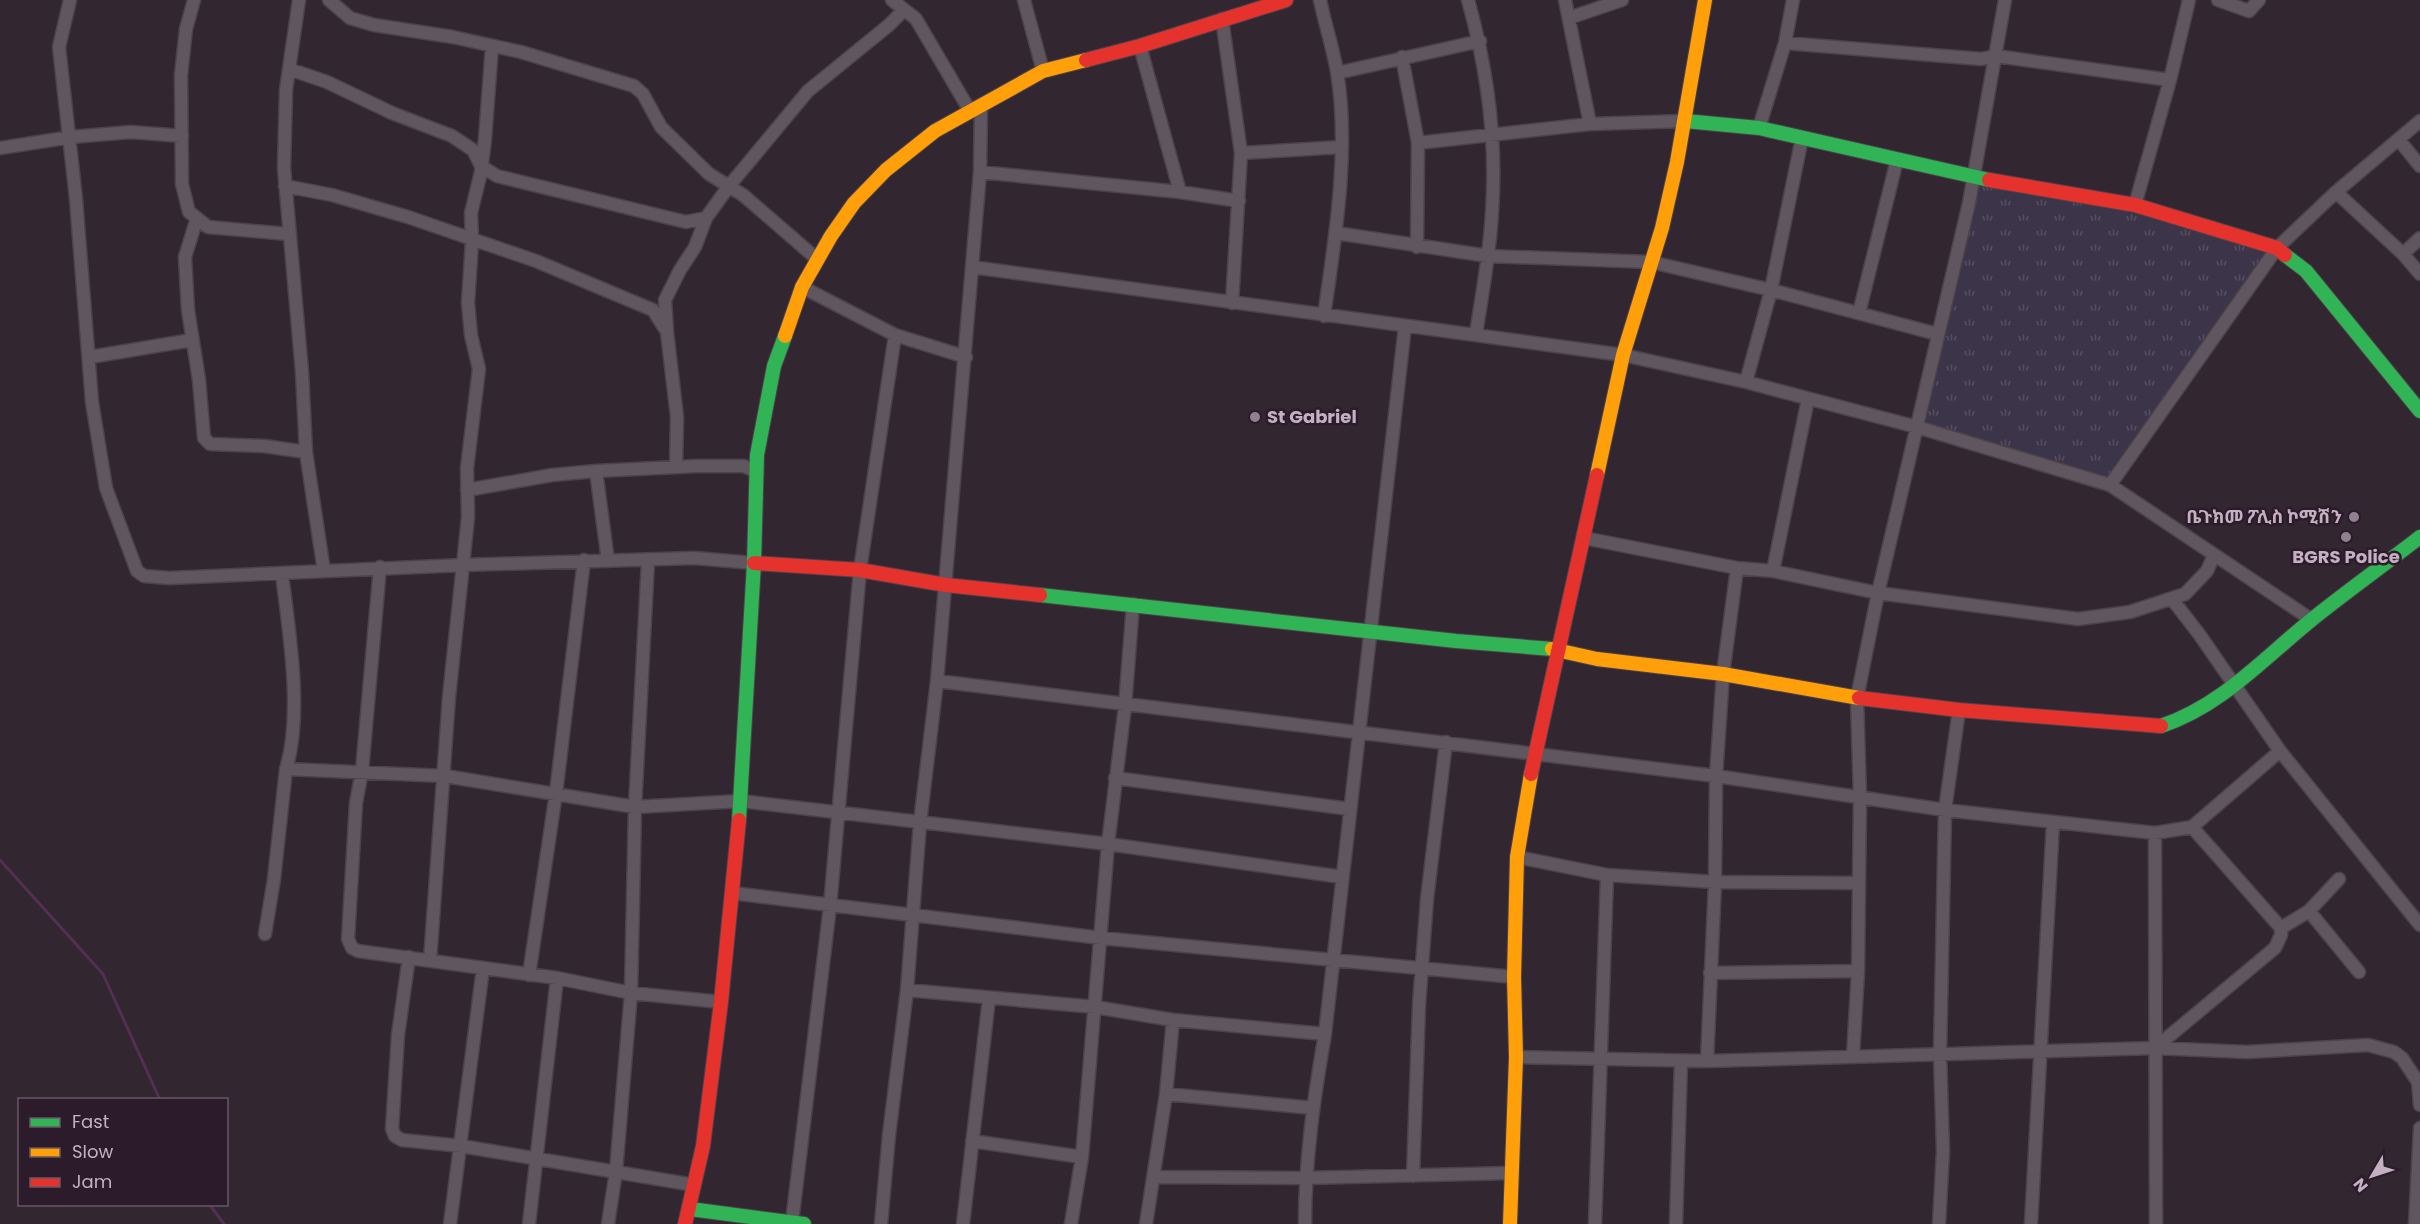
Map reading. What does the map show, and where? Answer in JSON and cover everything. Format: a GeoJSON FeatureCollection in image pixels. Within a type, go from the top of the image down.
{"type":"FeatureCollection","features":[{"type":"Feature","properties":{"kind":"street"},"geometry":{"type":"LineString","coordinates":[[70,0],[59,47],[90,357],[92,402],[106,489],[137,571],[144,576],[169,578],[324,572],[380,567],[694,558],[860,570],[946,585],[1456,641],[1557,649],[1597,659],[1723,674],[1857,698],[2157,728],[2179,722],[2235,686],[2312,620],[2420,537]]}},
{"type":"Feature","properties":{"kind":"street"},"geometry":{"type":"LineString","coordinates":[[194,0],[186,29],[181,75],[182,184],[189,212],[208,227],[288,234]]}},
{"type":"Feature","properties":{"kind":"street"},"geometry":{"type":"LineString","coordinates":[[299,0],[286,90],[285,186],[302,372],[306,452],[324,572]]}},
{"type":"Feature","properties":{"kind":"street"},"geometry":{"type":"LineString","coordinates":[[329,0],[350,18],[374,25],[453,37],[492,46],[634,86],[643,94],[661,127],[709,174],[743,195],[817,259]]}},
{"type":"Feature","properties":{"kind":"street"},"geometry":{"type":"LineString","coordinates":[[881,1224],[889,1135],[907,990],[920,823],[937,681],[980,172],[976,108],[916,19],[892,0]]}},
{"type":"Feature","properties":{"kind":"street"},"geometry":{"type":"LineString","coordinates":[[1023,0],[1043,71]]}},
{"type":"Feature","properties":{"kind":"street"},"geometry":{"type":"LineString","coordinates":[[685,1224],[703,1146],[721,1002],[741,801],[754,563],[757,455],[774,366],[802,287],[817,259],[854,203],[886,170],[935,131],[1043,71],[1140,46],[1286,0]]}},
{"type":"Feature","properties":{"kind":"street"},"geometry":{"type":"LineString","coordinates":[[1320,0],[1337,73],[1342,147],[1336,233],[1324,316]]}},
{"type":"Feature","properties":{"kind":"street"},"geometry":{"type":"LineString","coordinates":[[1468,0],[1480,41],[1493,136],[1492,211],[1488,256],[1476,334]]}},
{"type":"Feature","properties":{"kind":"street"},"geometry":{"type":"LineString","coordinates":[[1565,0],[1590,124]]}},
{"type":"Feature","properties":{"kind":"street"},"geometry":{"type":"LineString","coordinates":[[1569,18],[1622,0]]}},
{"type":"Feature","properties":{"kind":"street"},"geometry":{"type":"LineString","coordinates":[[1510,1224],[1510,1173],[1516,1058],[1514,977],[1517,857],[1534,755],[1623,355],[1652,262],[1677,162],[1705,0]]}},
{"type":"Feature","properties":{"kind":"street"},"geometry":{"type":"LineString","coordinates":[[1760,128],[1785,44],[1793,0]]}},
{"type":"Feature","properties":{"kind":"street"},"geometry":{"type":"LineString","coordinates":[[1853,1056],[1858,970],[1860,796],[1857,698],[1878,593],[1974,177],[2005,0]]}},
{"type":"Feature","properties":{"kind":"street"},"geometry":{"type":"LineString","coordinates":[[2134,205],[2170,80],[2189,0]]}},
{"type":"Feature","properties":{"kind":"street"},"geometry":{"type":"LineString","coordinates":[[2218,0],[2249,11],[2259,0]]}},
{"type":"Feature","properties":{"kind":"street"},"geometry":{"type":"LineString","coordinates":[[676,467],[677,417],[665,300],[680,270],[695,248],[706,218],[729,186],[808,90],[889,25],[904,10]]}},
{"type":"Feature","properties":{"kind":"street"},"geometry":{"type":"LineString","coordinates":[[1222,19],[1242,153],[1232,303]]}},
{"type":"Feature","properties":{"kind":"street"},"geometry":{"type":"LineString","coordinates":[[1337,73],[1480,41]]}},
{"type":"Feature","properties":{"kind":"street"},"geometry":{"type":"LineString","coordinates":[[1785,44],[1981,59],[1996,56],[2170,80]]}},
{"type":"Feature","properties":{"kind":"street"},"geometry":{"type":"LineString","coordinates":[[430,961],[449,697],[468,517],[467,468],[479,369],[471,335],[468,303],[472,241],[471,213],[481,166],[492,46]]}},
{"type":"Feature","properties":{"kind":"street"},"geometry":{"type":"LineString","coordinates":[[1140,46],[1180,192]]}},
{"type":"Feature","properties":{"kind":"street"},"geometry":{"type":"LineString","coordinates":[[1402,57],[1418,142],[1417,247]]}},
{"type":"Feature","properties":{"kind":"street"},"geometry":{"type":"LineString","coordinates":[[289,69],[327,82],[392,113],[452,136],[473,150],[481,166],[497,176],[686,222],[706,218]]}},
{"type":"Feature","properties":{"kind":"street"},"geometry":{"type":"LineString","coordinates":[[1418,142],[1493,136],[1590,124],[1685,121],[1760,128],[1974,177],[2134,205],[2277,248],[2306,271],[2420,411]]}},
{"type":"Feature","properties":{"kind":"street"},"geometry":{"type":"LineString","coordinates":[[2110,485],[2277,248],[2336,192],[2420,121]]}},
{"type":"Feature","properties":{"kind":"street"},"geometry":{"type":"LineString","coordinates":[[0,148],[68,137],[131,132],[182,136]]}},
{"type":"Feature","properties":{"kind":"street"},"geometry":{"type":"LineString","coordinates":[[1746,382],[1771,290],[1802,138]]}},
{"type":"Feature","properties":{"kind":"street"},"geometry":{"type":"LineString","coordinates":[[2399,140],[2420,166]]}},
{"type":"Feature","properties":{"kind":"street"},"geometry":{"type":"LineString","coordinates":[[1242,153],[1342,147]]}},
{"type":"Feature","properties":{"kind":"street"},"geometry":{"type":"LineString","coordinates":[[1859,313],[1897,159]]}},
{"type":"Feature","properties":{"kind":"street"},"geometry":{"type":"LineString","coordinates":[[980,172],[1180,192],[1239,201]]}},
{"type":"Feature","properties":{"kind":"street"},"geometry":{"type":"LineString","coordinates":[[285,186],[332,195],[386,211],[536,261],[653,310],[667,332]]}},
{"type":"Feature","properties":{"kind":"street"},"geometry":{"type":"LineString","coordinates":[[2336,192],[2403,254],[2420,274]]}},
{"type":"Feature","properties":{"kind":"street"},"geometry":{"type":"LineString","coordinates":[[197,218],[185,256],[188,309],[204,438],[210,444],[264,446],[306,452]]}},
{"type":"Feature","properties":{"kind":"street"},"geometry":{"type":"LineString","coordinates":[[1336,233],[1488,256],[1652,262],[1771,290],[1937,334]]}},
{"type":"Feature","properties":{"kind":"street"},"geometry":{"type":"LineString","coordinates":[[2403,254],[2420,238]]}},
{"type":"Feature","properties":{"kind":"street"},"geometry":{"type":"LineString","coordinates":[[972,267],[1623,355],[1746,382],[1917,427],[2110,485],[2312,620]]}},
{"type":"Feature","properties":{"kind":"street"},"geometry":{"type":"LineString","coordinates":[[802,287],[895,335],[966,357]]}},
{"type":"Feature","properties":{"kind":"street"},"geometry":{"type":"LineString","coordinates":[[1305,1224],[1305,1178],[1334,958],[1405,326]]}},
{"type":"Feature","properties":{"kind":"street"},"geometry":{"type":"LineString","coordinates":[[690,1209],[798,1223],[830,906],[860,570],[895,335]]}},
{"type":"Feature","properties":{"kind":"street"},"geometry":{"type":"LineString","coordinates":[[90,357],[192,340]]}},
{"type":"Feature","properties":{"kind":"street"},"geometry":{"type":"LineString","coordinates":[[1773,571],[1808,399]]}},
{"type":"Feature","properties":{"kind":"street"},"geometry":{"type":"LineString","coordinates":[[467,490],[552,475],[596,471],[744,466],[757,472]]}},
{"type":"Feature","properties":{"kind":"street"},"geometry":{"type":"LineString","coordinates":[[596,471],[608,561]]}},
{"type":"Feature","properties":{"kind":"street"},"geometry":{"type":"LineString","coordinates":[[1584,538],[1737,568],[1773,571],[1878,593],[2078,619],[2130,612],[2185,594],[2207,571],[2214,555]]}},
{"type":"Feature","properties":{"kind":"street"},"geometry":{"type":"LineString","coordinates":[[529,975],[556,793],[584,560]]}},
{"type":"Feature","properties":{"kind":"street"},"geometry":{"type":"LineString","coordinates":[[608,1224],[616,1171],[631,993],[635,807],[648,561]]}},
{"type":"Feature","properties":{"kind":"street"},"geometry":{"type":"LineString","coordinates":[[380,567],[362,771],[356,803],[348,939],[352,948],[358,951],[557,978],[631,993],[721,1002]]}},
{"type":"Feature","properties":{"kind":"street"},"geometry":{"type":"LineString","coordinates":[[1707,1061],[1715,882],[1716,776],[1723,674],[1737,568]]}},
{"type":"Feature","properties":{"kind":"street"},"geometry":{"type":"LineString","coordinates":[[265,934],[274,879],[294,710],[292,664],[282,574]]}},
{"type":"Feature","properties":{"kind":"street"},"geometry":{"type":"LineString","coordinates":[[2172,599],[2280,751],[2419,923]]}},
{"type":"Feature","properties":{"kind":"street"},"geometry":{"type":"LineString","coordinates":[[1071,1224],[1082,1157],[1108,844],[1125,706],[1133,604]]}},
{"type":"Feature","properties":{"kind":"street"},"geometry":{"type":"LineString","coordinates":[[937,681],[1125,706],[1446,742],[1534,755],[1716,776],[1945,810],[2155,833],[2192,827],[2280,751]]}},
{"type":"Feature","properties":{"kind":"street"},"geometry":{"type":"LineString","coordinates":[[1940,1224],[1943,1151],[1940,1054],[1945,810],[1959,710]]}},
{"type":"Feature","properties":{"kind":"street"},"geometry":{"type":"LineString","coordinates":[[1413,1176],[1419,1005],[1427,899],[1446,742]]}},
{"type":"Feature","properties":{"kind":"street"},"geometry":{"type":"LineString","coordinates":[[286,769],[445,776],[635,807],[741,801],[1108,844],[1342,878]]}},
{"type":"Feature","properties":{"kind":"street"},"geometry":{"type":"LineString","coordinates":[[1115,778],[1350,808]]}},
{"type":"Feature","properties":{"kind":"street"},"geometry":{"type":"LineString","coordinates":[[2031,1224],[2053,822]]}},
{"type":"Feature","properties":{"kind":"street"},"geometry":{"type":"LineString","coordinates":[[2192,827],[2282,928]]}},
{"type":"Feature","properties":{"kind":"street"},"geometry":{"type":"LineString","coordinates":[[2155,833],[2156,1224]]}},
{"type":"Feature","properties":{"kind":"street"},"geometry":{"type":"LineString","coordinates":[[1517,857],[1607,875],[1715,882],[1859,883]]}},
{"type":"Feature","properties":{"kind":"street"},"geometry":{"type":"LineString","coordinates":[[1595,1224],[1607,875]]}},
{"type":"Feature","properties":{"kind":"street"},"geometry":{"type":"LineString","coordinates":[[2155,1048],[2275,948],[2282,928],[2309,910],[2339,879]]}},
{"type":"Feature","properties":{"kind":"street"},"geometry":{"type":"LineString","coordinates":[[732,893],[1101,938],[1334,958],[1514,977]]}},
{"type":"Feature","properties":{"kind":"street"},"geometry":{"type":"LineString","coordinates":[[2309,910],[2359,972]]}},
{"type":"Feature","properties":{"kind":"street"},"geometry":{"type":"LineString","coordinates":[[409,957],[398,1035],[392,1129],[395,1136],[402,1140],[461,1146],[694,1185]]}},
{"type":"Feature","properties":{"kind":"street"},"geometry":{"type":"LineString","coordinates":[[450,1224],[483,968]]}},
{"type":"Feature","properties":{"kind":"street"},"geometry":{"type":"LineString","coordinates":[[1710,973],[1858,970]]}},
{"type":"Feature","properties":{"kind":"street"},"geometry":{"type":"LineString","coordinates":[[529,1224],[557,978]]}},
{"type":"Feature","properties":{"kind":"street"},"geometry":{"type":"LineString","coordinates":[[907,990],[1095,1007],[1173,1020],[1325,1034]]}},
{"type":"Feature","properties":{"kind":"street"},"geometry":{"type":"LineString","coordinates":[[963,1224],[989,998]]}},
{"type":"Feature","properties":{"kind":"street"},"geometry":{"type":"LineString","coordinates":[[1146,1224],[1166,1094],[1173,1020]]}},
{"type":"Feature","properties":{"kind":"street"},"geometry":{"type":"LineString","coordinates":[[1516,1058],[1707,1061],[2155,1048],[2247,1052],[2368,1045],[2394,1052],[2402,1059],[2418,1082],[2420,1105]]}},
{"type":"Feature","properties":{"kind":"street"},"geometry":{"type":"LineString","coordinates":[[1676,1224],[1681,1061]]}},
{"type":"Feature","properties":{"kind":"street"},"geometry":{"type":"LineString","coordinates":[[1166,1094],[1313,1107]]}},
{"type":"Feature","properties":{"kind":"street"},"geometry":{"type":"LineString","coordinates":[[2415,1224],[2420,1128]]}},
{"type":"Feature","properties":{"kind":"street"},"geometry":{"type":"LineString","coordinates":[[972,1141],[1082,1157]]}},
{"type":"Feature","properties":{"kind":"street"},"geometry":{"type":"LineString","coordinates":[[1154,1177],[1305,1178],[1510,1173]]}},
{"type":"Feature","properties":{"kind":"green space"},"geometry":{"type":"Polygon","coordinates":[[[1973,174],[2140,206],[2276,251],[2110,484],[1917,425],[1973,174]]]}},
{"type":"Feature","properties":{"kind":"waterway"},"geometry":{"type":"LineString","coordinates":[[0,860],[103,974],[159,1098]]}},
{"type":"Feature","properties":{"kind":"waterway"},"geometry":{"type":"LineString","coordinates":[[210,1206],[224,1224]]}},
{"type":"Feature","properties":{"kind":"traffic: fast"},"geometry":{"type":"LineString","coordinates":[[1685,121],[1759,128],[1989,180]]}},
{"type":"Feature","properties":{"kind":"traffic: fast"},"geometry":{"type":"LineString","coordinates":[[2285,255],[2306,271],[2420,411]]}},
{"type":"Feature","properties":{"kind":"traffic: fast"},"geometry":{"type":"LineString","coordinates":[[739,820],[754,563],[757,455],[774,366],[785,336]]}},
{"type":"Feature","properties":{"kind":"traffic: fast"},"geometry":{"type":"LineString","coordinates":[[2161,726],[2203,707],[2240,681],[2324,610],[2420,537]]}},
{"type":"Feature","properties":{"kind":"traffic: fast"},"geometry":{"type":"LineString","coordinates":[[1040,595],[1456,641],[1552,649]]}},
{"type":"Feature","properties":{"kind":"traffic: fast"},"geometry":{"type":"LineString","coordinates":[[690,1209],[804,1224]]}},
{"type":"Feature","properties":{"kind":"traffic: slow"},"geometry":{"type":"LineString","coordinates":[[1597,475],[1623,355],[1662,228],[1677,162],[1705,0]]}},
{"type":"Feature","properties":{"kind":"traffic: slow"},"geometry":{"type":"LineString","coordinates":[[785,336],[802,287],[831,236],[854,203],[886,170],[935,131],[1043,71],[1086,60]]}},
{"type":"Feature","properties":{"kind":"traffic: slow"},"geometry":{"type":"LineString","coordinates":[[1552,649],[1597,659],[1723,674],[1859,698]]}},
{"type":"Feature","properties":{"kind":"traffic: slow"},"geometry":{"type":"LineString","coordinates":[[1510,1224],[1516,1057],[1514,977],[1517,857],[1531,774]]}},
{"type":"Feature","properties":{"kind":"traffic: jam"},"geometry":{"type":"LineString","coordinates":[[1086,60],[1140,46],[1286,0]]}},
{"type":"Feature","properties":{"kind":"traffic: jam"},"geometry":{"type":"LineString","coordinates":[[1989,180],[2135,205],[2277,248],[2285,255]]}},
{"type":"Feature","properties":{"kind":"traffic: jam"},"geometry":{"type":"LineString","coordinates":[[1531,774],[1597,475]]}},
{"type":"Feature","properties":{"kind":"traffic: jam"},"geometry":{"type":"LineString","coordinates":[[754,563],[860,570],[946,585],[1040,595]]}},
{"type":"Feature","properties":{"kind":"traffic: jam"},"geometry":{"type":"LineString","coordinates":[[1859,698],[1959,710],[2161,726]]}},
{"type":"Feature","properties":{"kind":"traffic: jam"},"geometry":{"type":"LineString","coordinates":[[685,1224],[703,1146],[721,1002],[739,820]]}},
{"type":"Feature","properties":{"kind":"place","name":"St Gabriel"},"geometry":{"type":"Point","coordinates":[1255,417]}},
{"type":"Feature","properties":{"kind":"place","name":"ቤጉክመ ፖሊስ ኮሚሽን"},"geometry":{"type":"Point","coordinates":[2354,517]}},
{"type":"Feature","properties":{"kind":"place","name":"BGRS Police"},"geometry":{"type":"Point","coordinates":[2346,537]}}]}
